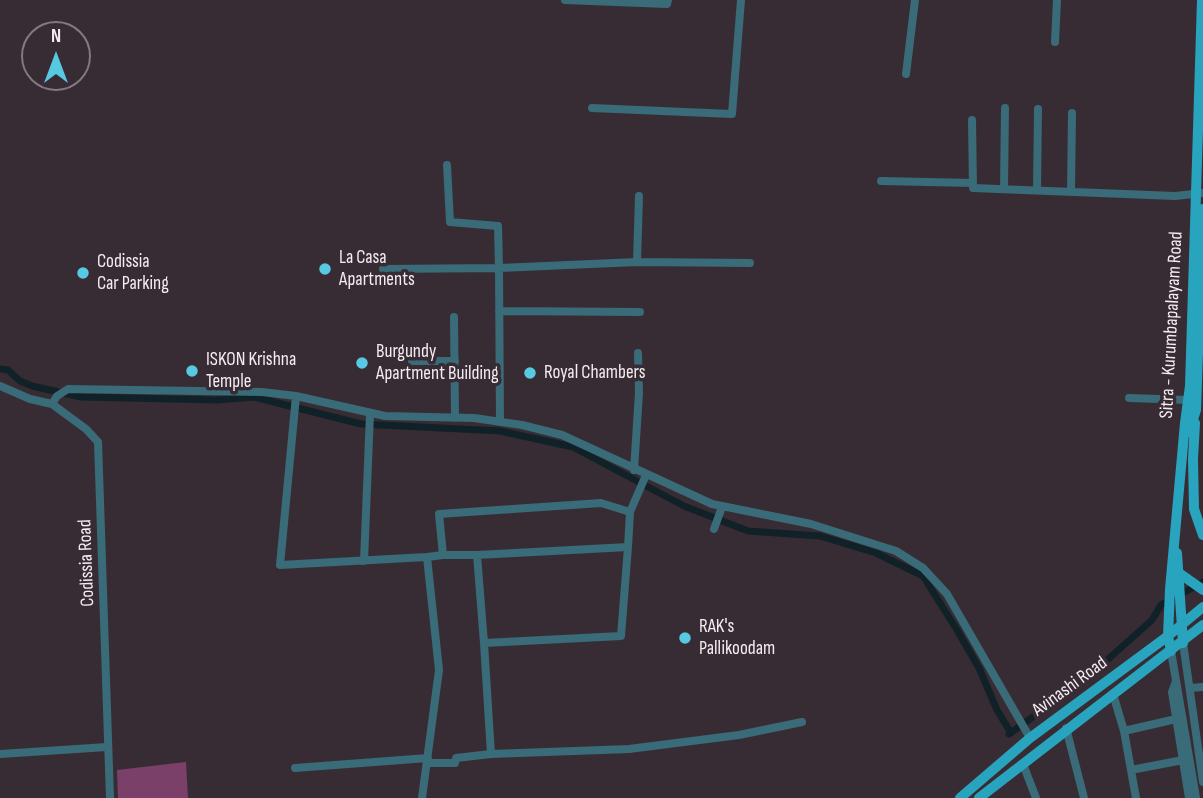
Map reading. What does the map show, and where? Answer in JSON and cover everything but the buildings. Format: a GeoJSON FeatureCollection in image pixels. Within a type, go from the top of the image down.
{"type":"FeatureCollection","features":[{"type":"Feature","properties":{"kind":"main road","name":"Sitra - Kurumbapalayam Road"},"geometry":{"type":"LineString","coordinates":[[1171,651],[1168,636],[1170,589],[1192,405],[1202,0]]}},
{"type":"Feature","properties":{"kind":"main road","name":"Sitra - Kurumbapalayam Road"},"geometry":{"type":"LineString","coordinates":[[1183,643],[1177,542],[1192,405],[1203,209]]}},
{"type":"Feature","properties":{"kind":"main road"},"geometry":{"type":"LineString","coordinates":[[1192,405],[1194,509],[1203,535]]}},
{"type":"Feature","properties":{"kind":"main road"},"geometry":{"type":"LineString","coordinates":[[1180,576],[1199,588]]}},
{"type":"Feature","properties":{"kind":"main road","name":"Avinashi Road"},"geometry":{"type":"LineString","coordinates":[[960,798],[1027,733],[1168,636],[1203,607]]}},
{"type":"Feature","properties":{"kind":"main road","name":"Avinashi Road"},"geometry":{"type":"LineString","coordinates":[[979,798],[1066,728],[1183,643],[1203,625]]}},
{"type":"Feature","properties":{"kind":"street"},"geometry":{"type":"LineString","coordinates":[[565,0],[667,4],[668,0]]}},
{"type":"Feature","properties":{"kind":"street"},"geometry":{"type":"LineString","coordinates":[[592,108],[732,114],[741,0]]}},
{"type":"Feature","properties":{"kind":"street"},"geometry":{"type":"LineString","coordinates":[[906,74],[915,0]]}},
{"type":"Feature","properties":{"kind":"street"},"geometry":{"type":"LineString","coordinates":[[1055,42],[1057,0]]}},
{"type":"Feature","properties":{"kind":"street"},"geometry":{"type":"LineString","coordinates":[[1004,189],[1005,108]]}},
{"type":"Feature","properties":{"kind":"street"},"geometry":{"type":"LineString","coordinates":[[1037,190],[1038,109]]}},
{"type":"Feature","properties":{"kind":"street"},"geometry":{"type":"LineString","coordinates":[[1071,191],[1072,113]]}},
{"type":"Feature","properties":{"kind":"street"},"geometry":{"type":"LineString","coordinates":[[972,120],[973,188],[1175,195],[1199,193]]}},
{"type":"Feature","properties":{"kind":"street"},"geometry":{"type":"LineString","coordinates":[[447,165],[450,222],[498,226],[500,422]]}},
{"type":"Feature","properties":{"kind":"street"},"geometry":{"type":"LineString","coordinates":[[881,181],[973,183]]}},
{"type":"Feature","properties":{"kind":"street"},"geometry":{"type":"LineString","coordinates":[[637,262],[639,195]]}},
{"type":"Feature","properties":{"kind":"street"},"geometry":{"type":"LineString","coordinates":[[383,269],[499,268],[637,262],[750,262]]}},
{"type":"Feature","properties":{"kind":"street"},"geometry":{"type":"LineString","coordinates":[[499,311],[640,312]]}},
{"type":"Feature","properties":{"kind":"street"},"geometry":{"type":"LineString","coordinates":[[454,317],[455,418]]}},
{"type":"Feature","properties":{"kind":"street"},"geometry":{"type":"LineString","coordinates":[[634,470],[639,393],[638,353]]}},
{"type":"Feature","properties":{"kind":"street"},"geometry":{"type":"LineString","coordinates":[[412,361],[455,361]]}},
{"type":"Feature","properties":{"kind":"street","name":"Codissia Road"},"geometry":{"type":"LineString","coordinates":[[0,386],[30,399],[55,400],[99,442],[110,798]]}},
{"type":"Feature","properties":{"kind":"street"},"geometry":{"type":"LineString","coordinates":[[55,400],[68,389],[262,392],[370,416],[500,422],[562,435],[721,511],[823,528],[896,551],[923,568],[947,594],[1027,733]]}},
{"type":"Feature","properties":{"kind":"street"},"geometry":{"type":"LineString","coordinates":[[295,398],[280,565],[628,547]]}},
{"type":"Feature","properties":{"kind":"street"},"geometry":{"type":"LineString","coordinates":[[1129,398],[1192,405]]}},
{"type":"Feature","properties":{"kind":"street"},"geometry":{"type":"LineString","coordinates":[[364,561],[370,416]]}},
{"type":"Feature","properties":{"kind":"street"},"geometry":{"type":"LineString","coordinates":[[484,643],[621,636],[630,512],[645,476]]}},
{"type":"Feature","properties":{"kind":"street"},"geometry":{"type":"LineString","coordinates":[[443,555],[439,514],[601,503],[630,512]]}},
{"type":"Feature","properties":{"kind":"street"},"geometry":{"type":"LineString","coordinates":[[715,526],[721,511]]}},
{"type":"Feature","properties":{"kind":"street"},"geometry":{"type":"LineString","coordinates":[[477,555],[491,754]]}},
{"type":"Feature","properties":{"kind":"street"},"geometry":{"type":"LineString","coordinates":[[422,798],[439,670],[427,557]]}},
{"type":"Feature","properties":{"kind":"street"},"geometry":{"type":"LineString","coordinates":[[1183,643],[1200,736],[1203,782]]}},
{"type":"Feature","properties":{"kind":"street"},"geometry":{"type":"LineString","coordinates":[[1171,651],[1196,798]]}},
{"type":"Feature","properties":{"kind":"street"},"geometry":{"type":"LineString","coordinates":[[1176,678],[1172,692],[1189,798]]}},
{"type":"Feature","properties":{"kind":"street"},"geometry":{"type":"LineString","coordinates":[[1190,688],[1203,687]]}},
{"type":"Feature","properties":{"kind":"street"},"geometry":{"type":"LineString","coordinates":[[1113,694],[1124,731],[1136,798]]}},
{"type":"Feature","properties":{"kind":"street"},"geometry":{"type":"LineString","coordinates":[[1124,731],[1177,719]]}},
{"type":"Feature","properties":{"kind":"street"},"geometry":{"type":"LineString","coordinates":[[295,768],[428,761],[455,763],[456,758],[491,754],[629,749],[739,735],[802,722]]}},
{"type":"Feature","properties":{"kind":"street"},"geometry":{"type":"LineString","coordinates":[[1066,728],[1084,798]]}},
{"type":"Feature","properties":{"kind":"street"},"geometry":{"type":"LineString","coordinates":[[0,754],[107,747]]}},
{"type":"Feature","properties":{"kind":"street"},"geometry":{"type":"LineString","coordinates":[[1131,770],[1184,760]]}},
{"type":"Feature","properties":{"kind":"street"},"geometry":{"type":"LineString","coordinates":[[1023,764],[1036,798]]}},
{"type":"Feature","properties":{"kind":"shaded area"},"geometry":{"type":"Polygon","coordinates":[[[186,762],[188,798],[118,798],[117,770],[186,762]]]}},
{"type":"Feature","properties":{"kind":"waterway"},"geometry":{"type":"LineString","coordinates":[[0,369],[8,370],[20,381],[32,386],[81,397],[217,400],[254,397],[361,424],[500,431],[573,447],[684,506],[748,531],[820,536],[876,553],[923,576],[979,668],[997,710],[1011,733]]}},
{"type":"Feature","properties":{"kind":"waterway"},"geometry":{"type":"LineString","coordinates":[[1009,734],[1087,678],[1152,620],[1161,605],[1203,582]]}},
{"type":"Feature","properties":{"kind":"place","name":"La Casa Apartments"},"geometry":{"type":"Point","coordinates":[325,269]}},
{"type":"Feature","properties":{"kind":"place","name":"Codissia Car Parking"},"geometry":{"type":"Point","coordinates":[83,273]}},
{"type":"Feature","properties":{"kind":"place","name":"Burgundy Apartment Building"},"geometry":{"type":"Point","coordinates":[362,363]}},
{"type":"Feature","properties":{"kind":"place","name":"ISKON Krishna Temple"},"geometry":{"type":"Point","coordinates":[192,371]}},
{"type":"Feature","properties":{"kind":"place","name":"Royal Chambers"},"geometry":{"type":"Point","coordinates":[530,373]}},
{"type":"Feature","properties":{"kind":"place","name":"RAK's Pallikoodam"},"geometry":{"type":"Point","coordinates":[685,638]}}]}
